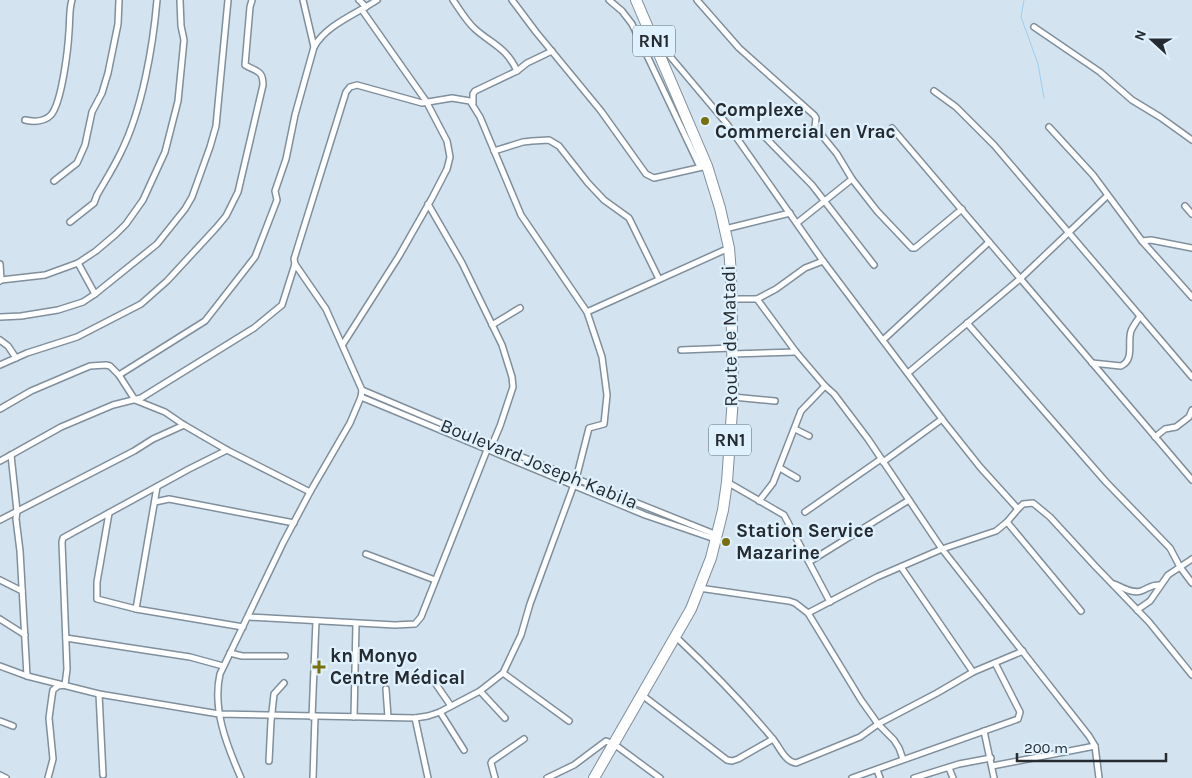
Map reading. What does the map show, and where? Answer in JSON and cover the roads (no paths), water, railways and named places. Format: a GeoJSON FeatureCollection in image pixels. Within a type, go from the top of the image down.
{"type":"FeatureCollection","features":[{"type":"Feature","properties":{"kind":"highway","name":"Route de Matadi"},"geometry":{"type":"LineString","coordinates":[[594,778],[676,637],[691,609],[699,588],[717,538],[728,482],[733,397],[729,248],[725,229],[704,166],[636,0]]}},
{"type":"Feature","properties":{"kind":"street"},"geometry":{"type":"LineString","coordinates":[[25,120],[40,121],[46,119],[56,104],[67,52],[72,0]]}},
{"type":"Feature","properties":{"kind":"street"},"geometry":{"type":"LineString","coordinates":[[54,182],[77,163],[86,145],[92,112],[102,93],[108,73],[118,24],[119,0]]}},
{"type":"Feature","properties":{"kind":"street"},"geometry":{"type":"LineString","coordinates":[[70,222],[95,202],[125,143],[147,69],[157,0]]}},
{"type":"Feature","properties":{"kind":"street"},"geometry":{"type":"LineString","coordinates":[[0,264],[1,280],[45,275],[78,263],[96,251],[126,224],[149,191],[165,152],[178,101],[184,47],[180,0]]}},
{"type":"Feature","properties":{"kind":"street"},"geometry":{"type":"LineString","coordinates":[[0,317],[21,316],[67,308],[83,302],[157,244],[177,220],[192,197],[216,126],[228,0]]}},
{"type":"Feature","properties":{"kind":"street"},"geometry":{"type":"LineString","coordinates":[[0,364],[77,337],[141,304],[167,280],[226,216],[238,192],[263,86],[263,76],[245,65],[252,0]]}},
{"type":"Feature","properties":{"kind":"street"},"geometry":{"type":"LineString","coordinates":[[303,0],[314,47]]}},
{"type":"Feature","properties":{"kind":"street"},"geometry":{"type":"LineString","coordinates":[[343,344],[399,256],[428,204],[450,157],[446,141],[426,101],[359,0]]}},
{"type":"Feature","properties":{"kind":"street"},"geometry":{"type":"LineString","coordinates":[[119,375],[205,321],[255,257],[277,200],[276,191],[286,159],[295,115],[314,47],[319,38],[330,29],[376,0]]}},
{"type":"Feature","properties":{"kind":"street"},"geometry":{"type":"LineString","coordinates":[[453,0],[474,29],[502,49],[512,61],[517,72]]}},
{"type":"Feature","properties":{"kind":"street"},"geometry":{"type":"LineString","coordinates":[[512,0],[601,112],[646,174],[654,178],[704,166],[632,24],[622,11],[609,0]]}},
{"type":"Feature","properties":{"kind":"street"},"geometry":{"type":"LineString","coordinates":[[697,0],[739,48],[814,115],[816,118],[815,128],[837,154],[852,180],[877,211],[914,249],[962,209]]}},
{"type":"Feature","properties":{"kind":"street"},"geometry":{"type":"LineString","coordinates":[[1034,27],[1100,72],[1132,100],[1160,116],[1192,140]]}},
{"type":"Feature","properties":{"kind":"street"},"geometry":{"type":"LineString","coordinates":[[650,34],[727,124],[824,261],[942,419],[980,467],[1018,509]]}},
{"type":"Feature","properties":{"kind":"street"},"geometry":{"type":"LineString","coordinates":[[0,666],[27,676],[99,694],[218,714],[272,714],[313,717],[415,718],[428,716],[440,712],[480,691],[503,673],[521,635],[533,596],[575,482],[589,428],[604,424],[607,395],[602,357],[587,312],[521,215],[473,104],[475,92],[517,72],[527,64],[552,51]]}},
{"type":"Feature","properties":{"kind":"street"},"geometry":{"type":"LineString","coordinates":[[0,461],[61,427],[113,405],[141,398],[233,343],[275,312],[285,301],[294,260],[346,92],[350,87],[357,85],[422,103],[452,98],[470,101],[473,104]]}},
{"type":"Feature","properties":{"kind":"street"},"geometry":{"type":"LineString","coordinates":[[934,91],[956,107],[994,145],[1192,377]]}},
{"type":"Feature","properties":{"kind":"street"},"geometry":{"type":"LineString","coordinates":[[892,128],[1192,480]]}},
{"type":"Feature","properties":{"kind":"street"},"geometry":{"type":"LineString","coordinates":[[1049,128],[1093,176],[1142,241],[1192,297]]}},
{"type":"Feature","properties":{"kind":"street"},"geometry":{"type":"LineString","coordinates":[[761,134],[812,185],[823,202],[874,265]]}},
{"type":"Feature","properties":{"kind":"street"},"geometry":{"type":"LineString","coordinates":[[494,151],[532,141],[550,140],[559,146],[604,200],[629,218],[659,279]]}},
{"type":"Feature","properties":{"kind":"street"},"geometry":{"type":"LineString","coordinates":[[797,222],[852,180]]}},
{"type":"Feature","properties":{"kind":"street"},"geometry":{"type":"LineString","coordinates":[[908,373],[1021,278],[1107,196]]}},
{"type":"Feature","properties":{"kind":"street"},"geometry":{"type":"LineString","coordinates":[[249,617],[356,624],[415,624],[421,617],[487,450],[492,445],[513,387],[512,377],[502,345],[462,263],[428,204]]}},
{"type":"Feature","properties":{"kind":"street"},"geometry":{"type":"LineString","coordinates":[[1185,206],[1192,214]]}},
{"type":"Feature","properties":{"kind":"street"},"geometry":{"type":"LineString","coordinates":[[725,229],[790,213]]}},
{"type":"Feature","properties":{"kind":"street"},"geometry":{"type":"LineString","coordinates":[[1142,241],[1151,240],[1192,248]]}},
{"type":"Feature","properties":{"kind":"street"},"geometry":{"type":"LineString","coordinates":[[883,340],[989,242]]}},
{"type":"Feature","properties":{"kind":"street"},"geometry":{"type":"LineString","coordinates":[[587,312],[729,248]]}},
{"type":"Feature","properties":{"kind":"street"},"geometry":{"type":"LineString","coordinates":[[731,299],[757,299],[776,289],[805,268],[824,261]]}},
{"type":"Feature","properties":{"kind":"street"},"geometry":{"type":"LineString","coordinates":[[78,263],[95,294]]}},
{"type":"Feature","properties":{"kind":"street"},"geometry":{"type":"LineString","coordinates":[[241,778],[218,714],[218,682],[223,666],[294,523],[350,423],[362,390],[326,309],[294,264]]}},
{"type":"Feature","properties":{"kind":"street"},"geometry":{"type":"LineString","coordinates":[[757,299],[796,352],[834,394],[942,548],[1073,715],[1095,746],[1099,778]]}},
{"type":"Feature","properties":{"kind":"street"},"geometry":{"type":"LineString","coordinates":[[492,325],[520,308]]}},
{"type":"Feature","properties":{"kind":"street"},"geometry":{"type":"LineString","coordinates":[[1092,363],[1121,366],[1125,364],[1130,355],[1130,334],[1140,316]]}},
{"type":"Feature","properties":{"kind":"street"},"geometry":{"type":"LineString","coordinates":[[967,323],[1106,482],[1170,548],[1180,567],[1192,583]]}},
{"type":"Feature","properties":{"kind":"street"},"geometry":{"type":"LineString","coordinates":[[0,340],[8,346],[16,358]]}},
{"type":"Feature","properties":{"kind":"street"},"geometry":{"type":"LineString","coordinates":[[681,350],[796,352]]}},
{"type":"Feature","properties":{"kind":"street"},"geometry":{"type":"LineString","coordinates":[[0,408],[31,391],[85,368],[106,365],[119,375],[135,400],[161,410],[227,450],[310,492]]}},
{"type":"Feature","properties":{"kind":"street"},"geometry":{"type":"LineString","coordinates":[[759,501],[773,483],[802,411],[825,386]]}},
{"type":"Feature","properties":{"kind":"street","name":"Boulevard Joseph Kabila"},"geometry":{"type":"LineString","coordinates":[[362,390],[575,482]]}},
{"type":"Feature","properties":{"kind":"street","name":"Boulevard Joseph Kabila"},"geometry":{"type":"LineString","coordinates":[[361,397],[487,450],[575,482],[717,538]]}},
{"type":"Feature","properties":{"kind":"street"},"geometry":{"type":"LineString","coordinates":[[733,397],[775,401]]}},
{"type":"Feature","properties":{"kind":"street"},"geometry":{"type":"LineString","coordinates":[[1155,437],[1165,429],[1176,427],[1189,417],[1192,410]]}},
{"type":"Feature","properties":{"kind":"street"},"geometry":{"type":"LineString","coordinates":[[806,512],[942,419]]}},
{"type":"Feature","properties":{"kind":"street"},"geometry":{"type":"LineString","coordinates":[[0,520],[126,456],[153,439],[184,425]]}},
{"type":"Feature","properties":{"kind":"street"},"geometry":{"type":"LineString","coordinates":[[795,428],[809,436]]}},
{"type":"Feature","properties":{"kind":"street"},"geometry":{"type":"LineString","coordinates":[[65,685],[67,662],[63,539],[67,535],[227,450]]}},
{"type":"Feature","properties":{"kind":"street"},"geometry":{"type":"LineString","coordinates":[[11,455],[17,511],[27,676]]}},
{"type":"Feature","properties":{"kind":"street"},"geometry":{"type":"LineString","coordinates":[[780,468],[797,478]]}},
{"type":"Feature","properties":{"kind":"street"},"geometry":{"type":"LineString","coordinates":[[728,482],[781,512],[786,518],[830,602]]}},
{"type":"Feature","properties":{"kind":"street"},"geometry":{"type":"LineString","coordinates":[[136,608],[157,487]]}},
{"type":"Feature","properties":{"kind":"street"},"geometry":{"type":"LineString","coordinates":[[155,502],[169,499],[294,523]]}},
{"type":"Feature","properties":{"kind":"street"},"geometry":{"type":"LineString","coordinates":[[809,562],[909,500]]}},
{"type":"Feature","properties":{"kind":"street"},"geometry":{"type":"LineString","coordinates":[[808,613],[877,577],[942,548],[996,531],[1018,509],[1028,503],[1037,505],[1050,517],[1155,628],[1192,676]]}},
{"type":"Feature","properties":{"kind":"street"},"geometry":{"type":"LineString","coordinates":[[109,513],[96,597],[98,600],[243,627]]}},
{"type":"Feature","properties":{"kind":"street"},"geometry":{"type":"LineString","coordinates":[[1007,522],[1081,611]]}},
{"type":"Feature","properties":{"kind":"street"},"geometry":{"type":"LineString","coordinates":[[366,554],[435,580]]}},
{"type":"Feature","properties":{"kind":"street"},"geometry":{"type":"LineString","coordinates":[[1137,610],[1150,601],[1168,575],[1192,559]]}},
{"type":"Feature","properties":{"kind":"street"},"geometry":{"type":"LineString","coordinates":[[901,567],[973,672]]}},
{"type":"Feature","properties":{"kind":"street"},"geometry":{"type":"LineString","coordinates":[[0,580],[22,591]]}},
{"type":"Feature","properties":{"kind":"street"},"geometry":{"type":"LineString","coordinates":[[1112,583],[1134,591],[1154,585],[1160,586]]}},
{"type":"Feature","properties":{"kind":"street"},"geometry":{"type":"LineString","coordinates":[[699,588],[789,601],[795,603],[808,613],[861,700],[878,724],[900,748],[903,759]]}},
{"type":"Feature","properties":{"kind":"street"},"geometry":{"type":"LineString","coordinates":[[0,619],[25,635]]}},
{"type":"Feature","properties":{"kind":"street"},"geometry":{"type":"LineString","coordinates":[[313,778],[316,621]]}},
{"type":"Feature","properties":{"kind":"street"},"geometry":{"type":"LineString","coordinates":[[354,717],[356,624]]}},
{"type":"Feature","properties":{"kind":"street"},"geometry":{"type":"LineString","coordinates":[[676,637],[708,668],[773,739],[790,762],[796,763],[860,737],[878,724],[973,672],[1023,651]]}},
{"type":"Feature","properties":{"kind":"street"},"geometry":{"type":"LineString","coordinates":[[66,638],[190,657],[223,666]]}},
{"type":"Feature","properties":{"kind":"street"},"geometry":{"type":"LineString","coordinates":[[230,653],[242,656],[286,656]]}},
{"type":"Feature","properties":{"kind":"street"},"geometry":{"type":"LineString","coordinates":[[852,778],[1018,719],[1020,712],[995,663]]}},
{"type":"Feature","properties":{"kind":"street"},"geometry":{"type":"LineString","coordinates":[[503,673],[569,722]]}},
{"type":"Feature","properties":{"kind":"street"},"geometry":{"type":"LineString","coordinates":[[431,677],[451,706]]}},
{"type":"Feature","properties":{"kind":"street"},"geometry":{"type":"LineString","coordinates":[[269,761],[274,694],[284,683]]}},
{"type":"Feature","properties":{"kind":"street"},"geometry":{"type":"LineString","coordinates":[[48,778],[52,759],[49,718],[53,690],[58,686],[65,685]]}},
{"type":"Feature","properties":{"kind":"street"},"geometry":{"type":"LineString","coordinates":[[386,689],[388,717]]}},
{"type":"Feature","properties":{"kind":"street"},"geometry":{"type":"LineString","coordinates":[[480,691],[504,718]]}},
{"type":"Feature","properties":{"kind":"street"},"geometry":{"type":"LineString","coordinates":[[99,694],[103,775]]}},
{"type":"Feature","properties":{"kind":"street"},"geometry":{"type":"LineString","coordinates":[[642,696],[727,760],[738,759],[773,739]]}},
{"type":"Feature","properties":{"kind":"street"},"geometry":{"type":"LineString","coordinates":[[440,712],[464,750]]}},
{"type":"Feature","properties":{"kind":"street"},"geometry":{"type":"LineString","coordinates":[[415,718],[428,778]]}},
{"type":"Feature","properties":{"kind":"street"},"geometry":{"type":"LineString","coordinates":[[0,721],[12,726]]}},
{"type":"Feature","properties":{"kind":"street"},"geometry":{"type":"LineString","coordinates":[[984,730],[994,778]]}},
{"type":"Feature","properties":{"kind":"street"},"geometry":{"type":"LineString","coordinates":[[495,778],[492,760],[524,739]]}},
{"type":"Feature","properties":{"kind":"street"},"geometry":{"type":"LineString","coordinates":[[547,778],[574,765],[606,741],[614,744],[660,778]]}},
{"type":"Feature","properties":{"kind":"street"},"geometry":{"type":"LineString","coordinates":[[992,766],[1095,746]]}},
{"type":"Feature","properties":{"kind":"street"},"geometry":{"type":"LineString","coordinates":[[914,778],[991,758]]}},
{"type":"Feature","properties":{"kind":"street"},"geometry":{"type":"LineString","coordinates":[[949,768],[953,778]]}},
{"type":"Feature","properties":{"kind":"street"},"geometry":{"type":"LineString","coordinates":[[877,770],[880,778]]}},
{"type":"Feature","properties":{"kind":"street"},"geometry":{"type":"LineString","coordinates":[[0,775],[6,778]]}},
{"type":"Feature","properties":{"kind":"waterway"},"geometry":{"type":"LineString","coordinates":[[1024,0],[1021,17],[1038,64],[1044,98]]}},
{"type":"Feature","properties":{"kind":"place","name":"Complexe Commercial en Vrac"},"geometry":{"type":"Point","coordinates":[705,121]}},
{"type":"Feature","properties":{"kind":"place","name":"Station Service Mazarine"},"geometry":{"type":"Point","coordinates":[726,542]}},
{"type":"Feature","properties":{"kind":"place","name":"kn Monyo Centre Médical"},"geometry":{"type":"Point","coordinates":[319,667]}}]}
